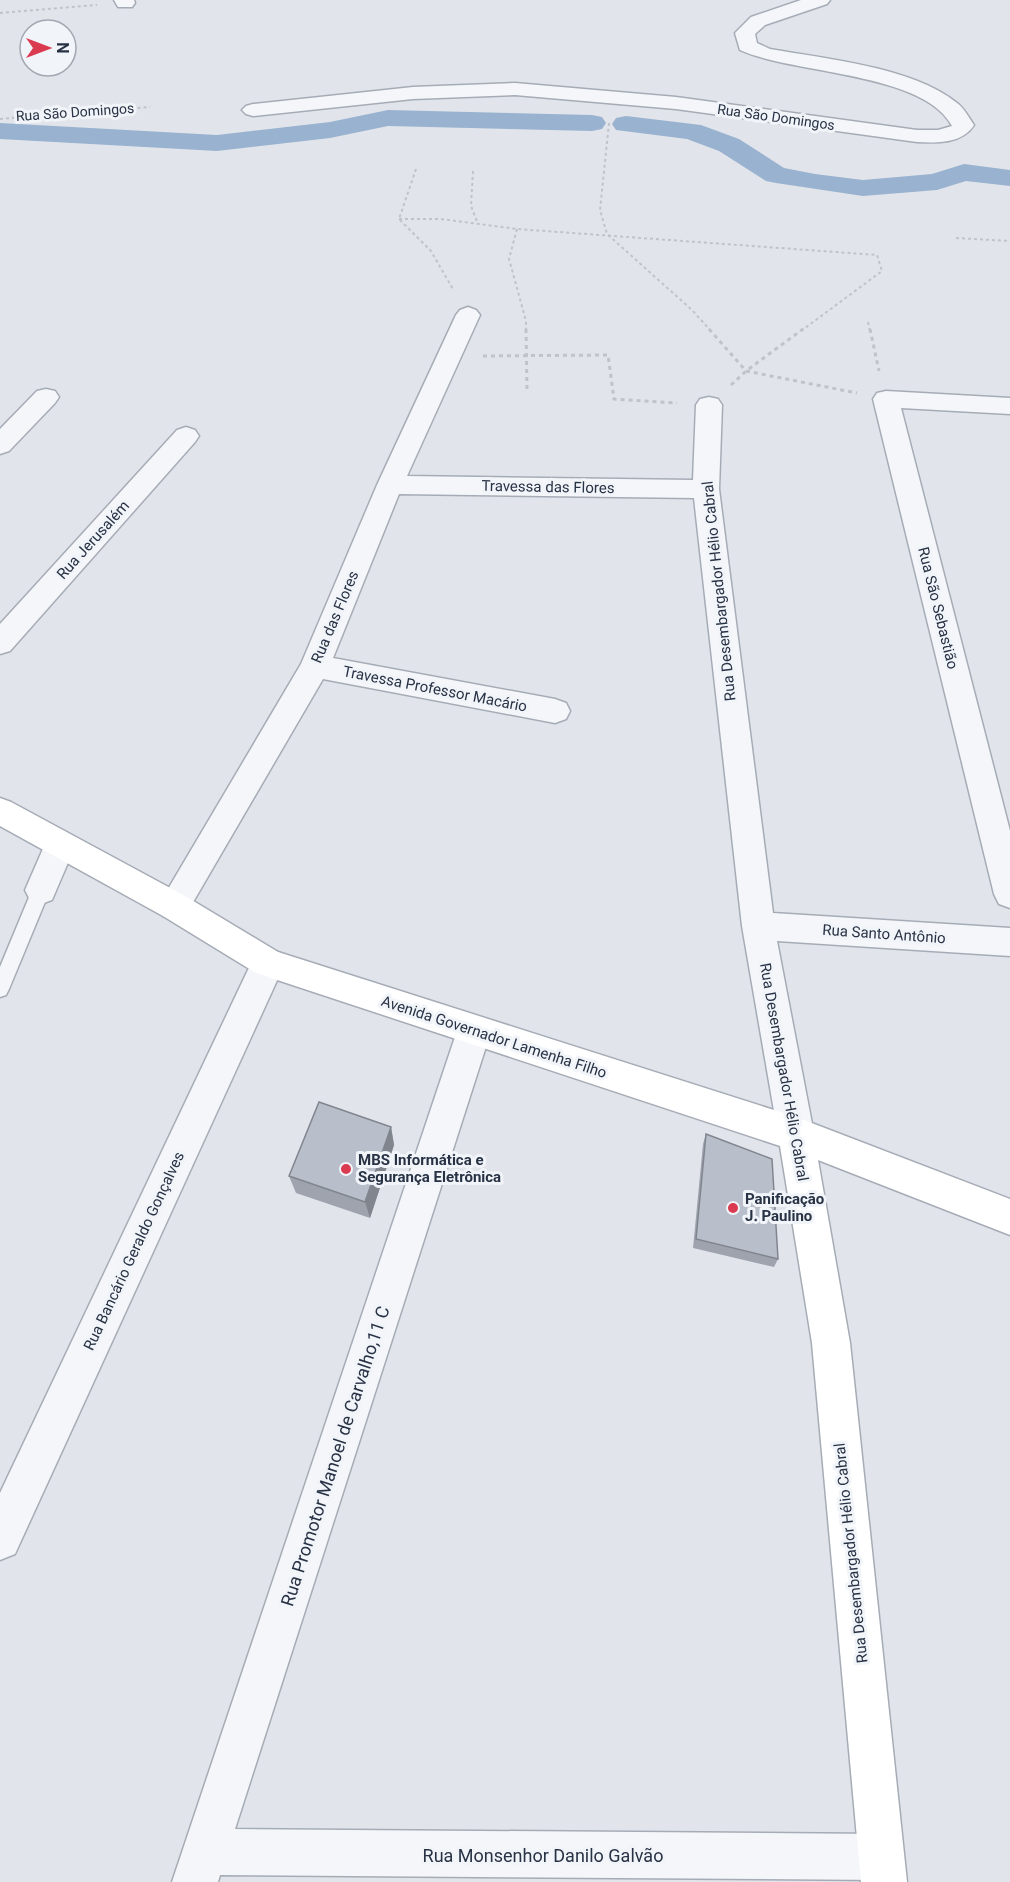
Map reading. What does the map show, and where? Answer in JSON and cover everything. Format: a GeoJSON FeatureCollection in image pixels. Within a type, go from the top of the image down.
{"type":"FeatureCollection","features":[{"type":"Feature","properties":{"kind":"street","name":"Rua São Domingos"},"geometry":{"type":"LineString","coordinates":[[253,110],[413,93],[515,89],[729,110],[917,136],[940,137],[960,130],[963,125],[955,110],[931,94],[915,87],[892,80],[765,54],[747,45],[745,33],[758,21],[820,0]]}},
{"type":"Feature","properties":{"kind":"street","name":"Rua das Flores"},"geometry":{"type":"LineString","coordinates":[[174,906],[315,666],[390,485],[468,315]]}},
{"type":"Feature","properties":{"kind":"street"},"geometry":{"type":"LineString","coordinates":[[0,445],[46,397]]}},
{"type":"Feature","properties":{"kind":"street"},"geometry":{"type":"LineString","coordinates":[[886,399],[1010,406]]}},
{"type":"Feature","properties":{"kind":"street","name":"Rua São Sebastião"},"geometry":{"type":"LineString","coordinates":[[886,399],[1010,894]]}},
{"type":"Feature","properties":{"kind":"street","name":"Rua Desembargador Hélio Cabral"},"geometry":{"type":"LineString","coordinates":[[709,405],[706,489],[758,926],[831,1343],[883,1870]]}},
{"type":"Feature","properties":{"kind":"street","name":"Rua Jerusalém"},"geometry":{"type":"LineString","coordinates":[[0,644],[186,436]]}},
{"type":"Feature","properties":{"kind":"street","name":"Travessa das Flores"},"geometry":{"type":"LineString","coordinates":[[390,485],[706,489]]}},
{"type":"Feature","properties":{"kind":"street","name":"Travessa Professor Macário"},"geometry":{"type":"LineString","coordinates":[[315,666],[555,711]]}},
{"type":"Feature","properties":{"kind":"street","name":"Avenida Governador Lamenha Filho"},"geometry":{"type":"LineString","coordinates":[[0,811],[174,906],[268,963],[796,1134],[1010,1216]]}},
{"type":"Feature","properties":{"kind":"street"},"geometry":{"type":"LineString","coordinates":[[40,890],[60,844]]}},
{"type":"Feature","properties":{"kind":"street","name":"Rua Santo Antônio"},"geometry":{"type":"LineString","coordinates":[[758,926],[1010,942]]}},
{"type":"Feature","properties":{"kind":"street","name":"Rua Bancário Geraldo Gonçalves"},"geometry":{"type":"LineString","coordinates":[[0,1539],[268,963]]}},
{"type":"Feature","properties":{"kind":"street","name":"Rua Promotor Manoel de Carvalho,11 C"},"geometry":{"type":"LineString","coordinates":[[200,1867],[474,1031]]}},
{"type":"Feature","properties":{"kind":"street","name":"Rua Monsenhor Danilo Galvão"},"geometry":{"type":"LineString","coordinates":[[200,1867],[883,1870]]}},
{"type":"Feature","properties":{"kind":"lane"},"geometry":{"type":"LineString","coordinates":[[0,989],[40,890]]}},
{"type":"Feature","properties":{"kind":"path"},"geometry":{"type":"LineString","coordinates":[[0,13],[124,1]]}},
{"type":"Feature","properties":{"kind":"path"},"geometry":{"type":"LineString","coordinates":[[612,98],[600,210],[607,234],[692,310],[746,371],[886,399],[868,322]]}},
{"type":"Feature","properties":{"kind":"path","name":"Rua São Domingos"},"geometry":{"type":"LineString","coordinates":[[0,119],[150,107]]}},
{"type":"Feature","properties":{"kind":"path"},"geometry":{"type":"LineString","coordinates":[[399,219],[416,169]]}},
{"type":"Feature","properties":{"kind":"path"},"geometry":{"type":"LineString","coordinates":[[473,171],[471,206],[479,225]]}},
{"type":"Feature","properties":{"kind":"path"},"geometry":{"type":"LineString","coordinates":[[399,219],[441,219],[517,229],[877,255],[882,272],[746,371],[709,405],[614,399],[608,355],[449,357]]}},
{"type":"Feature","properties":{"kind":"path"},"geometry":{"type":"LineString","coordinates":[[399,219],[430,251],[468,315]]}},
{"type":"Feature","properties":{"kind":"path"},"geometry":{"type":"LineString","coordinates":[[517,229],[509,259],[526,321],[527,390]]}},
{"type":"Feature","properties":{"kind":"path"},"geometry":{"type":"LineString","coordinates":[[956,238],[1010,241]]}},
{"type":"Feature","properties":{"kind":"building","name":"MBS Informática e Segurança Eletrônica"},"geometry":{"type":"Polygon","coordinates":[[[319,1102],[391,1127],[365,1202],[289,1176],[319,1102]]]}},
{"type":"Feature","properties":{"kind":"building","name":"Panificação J. Paulino"},"geometry":{"type":"Polygon","coordinates":[[[706,1134],[772,1159],[778,1259],[696,1239],[706,1134]]]}},
{"type":"Feature","properties":{"kind":"waterway"},"geometry":{"type":"LineString","coordinates":[[0,131],[217,143],[330,130],[388,118],[592,123]]}},
{"type":"Feature","properties":{"kind":"waterway"},"geometry":{"type":"LineString","coordinates":[[626,124],[691,131],[729,145],[776,175],[815,182],[863,188],[937,182],[964,172],[1010,178]]}},
{"type":"Feature","properties":{"kind":"place","name":"MBS Informática e Segurança Eletrônica"},"geometry":{"type":"Point","coordinates":[346,1169]}},
{"type":"Feature","properties":{"kind":"place","name":"Panificação J. Paulino"},"geometry":{"type":"Point","coordinates":[733,1208]}}]}
